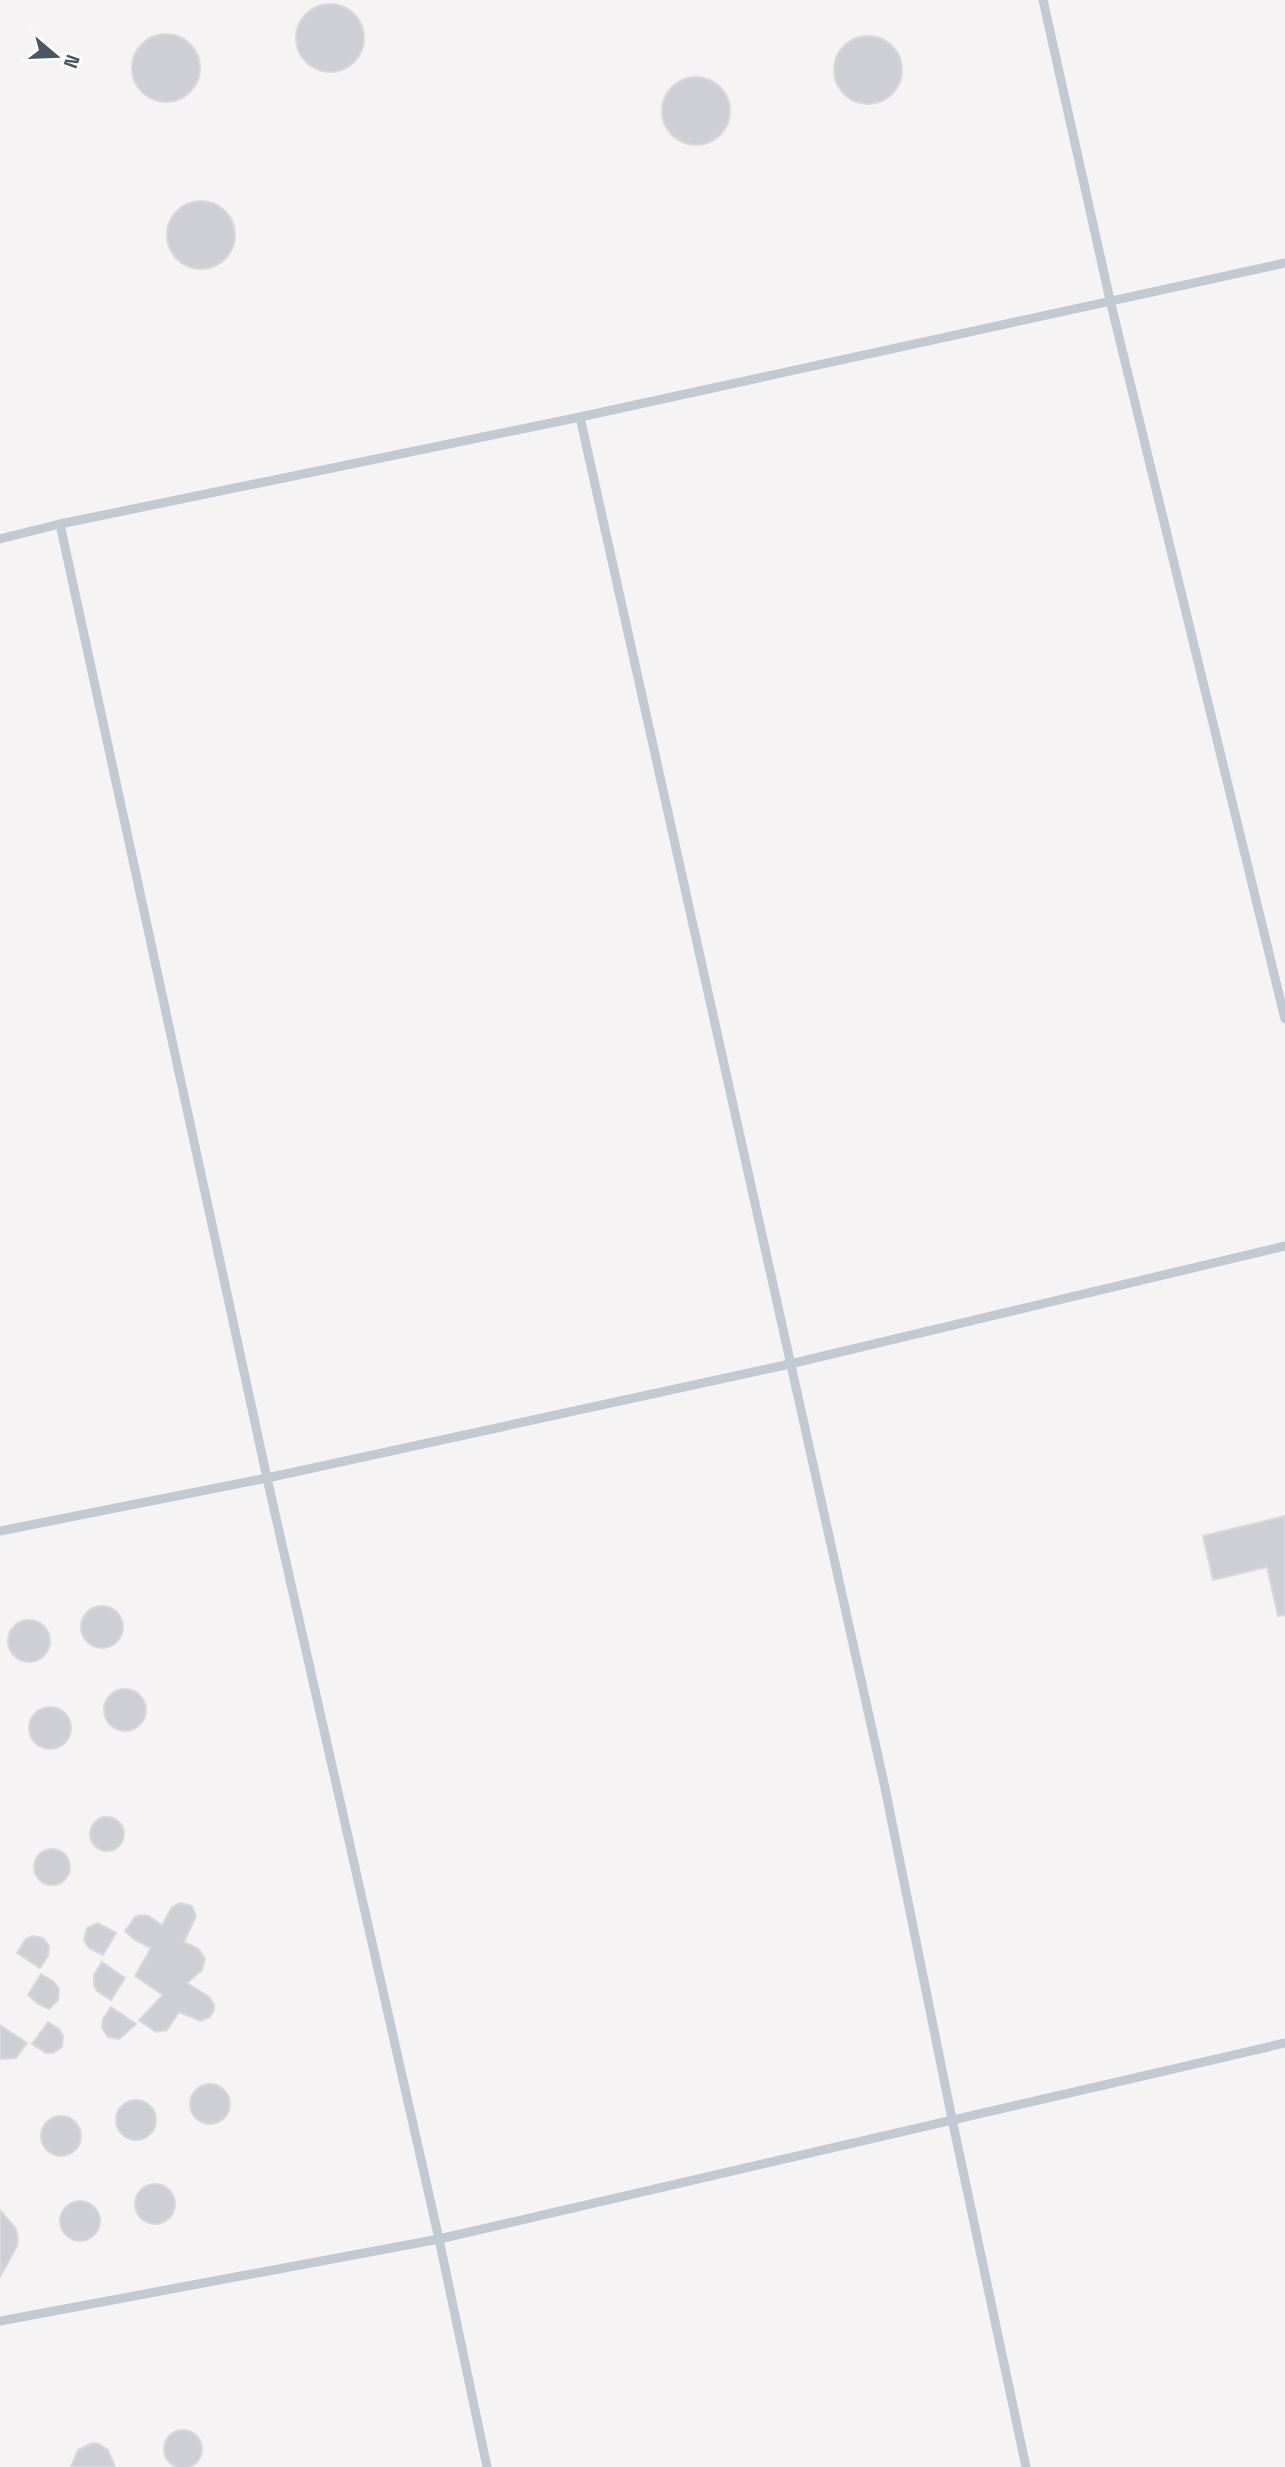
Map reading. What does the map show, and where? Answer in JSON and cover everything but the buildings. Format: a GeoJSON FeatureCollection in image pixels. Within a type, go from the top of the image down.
{"type":"FeatureCollection","features":[{"type":"Feature","properties":{"kind":"lane"},"geometry":{"type":"LineString","coordinates":[[1043,0],[1110,300],[1285,1019]]}},
{"type":"Feature","properties":{"kind":"lane"},"geometry":{"type":"LineString","coordinates":[[0,539],[60,524],[580,417],[1285,263]]}},
{"type":"Feature","properties":{"kind":"lane"},"geometry":{"type":"LineString","coordinates":[[580,417],[884,1783],[1026,2467]]}},
{"type":"Feature","properties":{"kind":"lane"},"geometry":{"type":"LineString","coordinates":[[60,524],[267,1478],[439,2239],[487,2467]]}},
{"type":"Feature","properties":{"kind":"lane"},"geometry":{"type":"LineString","coordinates":[[0,1531],[267,1478],[790,1364],[1285,1247]]}},
{"type":"Feature","properties":{"kind":"lane"},"geometry":{"type":"LineString","coordinates":[[0,2321],[439,2239],[1285,2043]]}}]}
